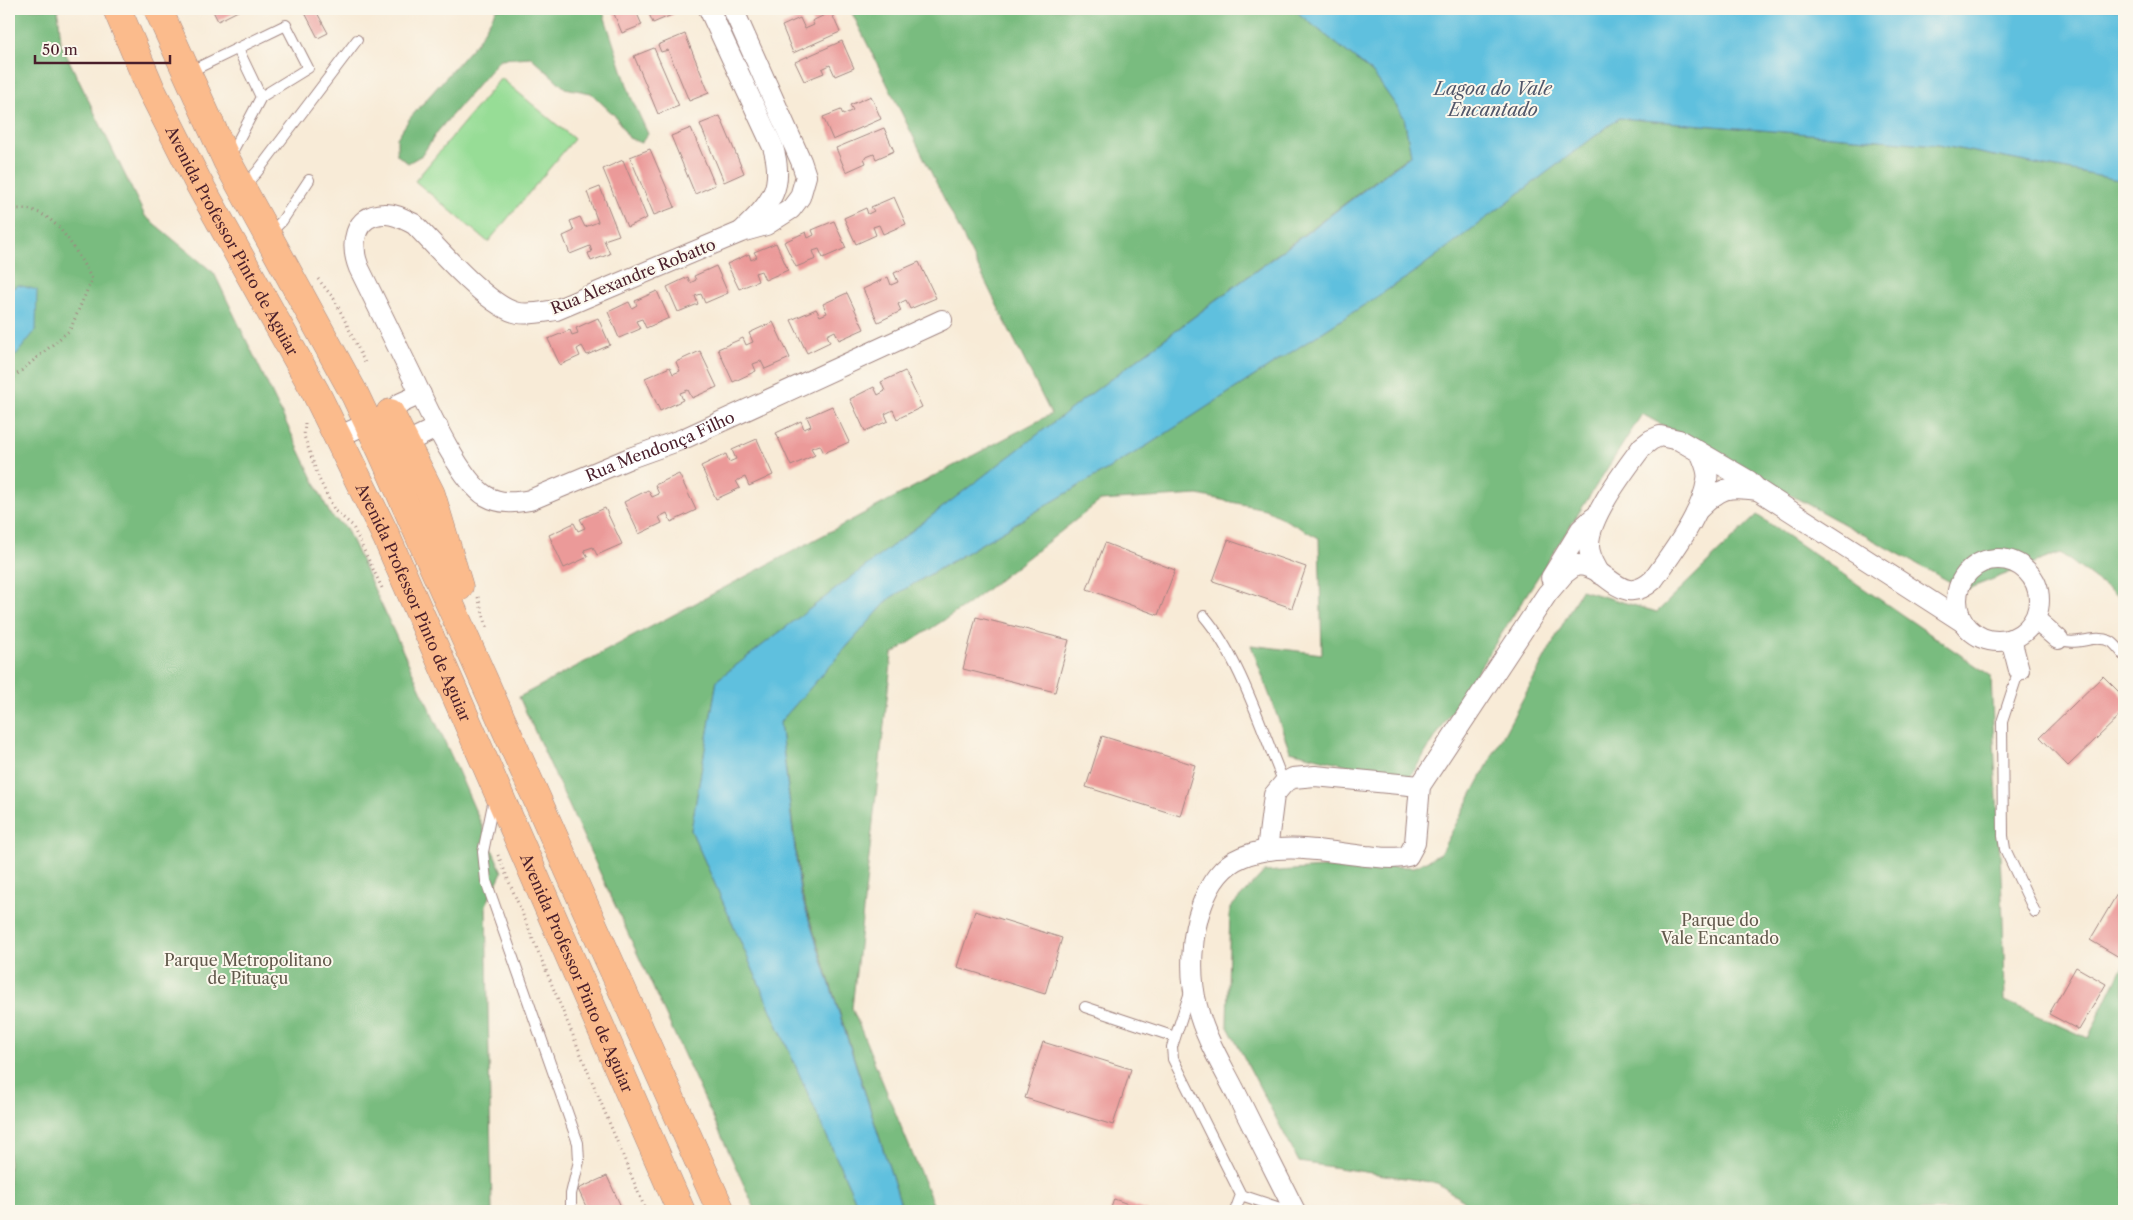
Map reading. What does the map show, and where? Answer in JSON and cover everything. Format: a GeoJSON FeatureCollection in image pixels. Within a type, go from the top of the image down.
{"type":"FeatureCollection","features":[{"type":"Feature","properties":{"kind":"main road","name":"Avenida Professor Pinto de Aguiar"},"geometry":{"type":"LineString","coordinates":[[117,9],[151,90],[197,180],[311,383],[390,546],[681,1211]]}},
{"type":"Feature","properties":{"kind":"main road","name":"Avenida Professor Pinto de Aguiar"},"geometry":{"type":"LineString","coordinates":[[158,9],[227,161],[267,237],[379,418],[523,771],[721,1211]]}},
{"type":"Feature","properties":{"kind":"main road"},"geometry":{"type":"LineString","coordinates":[[379,418],[405,442],[431,494],[486,680]]}},
{"type":"Feature","properties":{"kind":"street","name":"Rua Alexandre Robatto"},"geometry":{"type":"LineString","coordinates":[[709,9],[773,146],[778,164],[778,178],[774,194],[763,211],[741,232]]}},
{"type":"Feature","properties":{"kind":"street","name":"Rua Alexandre Robatto"},"geometry":{"type":"LineString","coordinates":[[421,394],[354,256],[353,244],[357,231],[370,217],[384,214],[398,216],[414,224],[491,300],[516,313],[536,314],[556,310],[741,232],[766,226],[791,209],[800,197],[806,176],[791,136],[733,9]]}},
{"type":"Feature","properties":{"kind":"street","name":"Rua Mendonça Filho"},"geometry":{"type":"LineString","coordinates":[[421,394],[451,454],[474,486],[485,495],[498,501],[513,503],[530,500],[630,458],[683,439],[942,320]]}},
{"type":"Feature","properties":{"kind":"street"},"geometry":{"type":"LineString","coordinates":[[338,437],[379,418],[401,403],[421,394]]}},
{"type":"Feature","properties":{"kind":"street"},"geometry":{"type":"LineString","coordinates":[[405,442],[438,427]]}},
{"type":"Feature","properties":{"kind":"street"},"geometry":{"type":"LineString","coordinates":[[1600,574],[1592,560],[1588,544],[1598,514],[1636,456],[1650,440],[1660,436],[1669,436],[1700,454],[1715,459],[1749,481],[1758,490],[1963,622],[1970,630],[1989,640],[2011,639],[2024,631],[2035,619],[2040,598],[2033,578],[2017,563],[1996,559],[1976,565],[1962,580],[1957,601],[1963,622]]}},
{"type":"Feature","properties":{"kind":"street"},"geometry":{"type":"LineString","coordinates":[[1295,1211],[1205,1030],[1193,984],[1197,918],[1208,892],[1215,879],[1227,866],[1242,857],[1267,850],[1294,848],[1390,858],[1408,856],[1415,843],[1420,786],[1547,594],[1564,574],[1576,565],[1591,568],[1622,588],[1634,591],[1644,588],[1662,568],[1697,510],[1708,479],[1700,454]]}},
{"type":"Feature","properties":{"kind":"street"},"geometry":{"type":"LineString","coordinates":[[1697,510],[1722,489],[1734,487],[1758,490]]}},
{"type":"Feature","properties":{"kind":"street"},"geometry":{"type":"LineString","coordinates":[[1547,594],[1552,573],[1581,529],[1598,514]]}},
{"type":"Feature","properties":{"kind":"street"},"geometry":{"type":"LineString","coordinates":[[2035,619],[2058,639]]}},
{"type":"Feature","properties":{"kind":"street"},"geometry":{"type":"LineString","coordinates":[[2011,639],[2019,670]]}},
{"type":"Feature","properties":{"kind":"street"},"geometry":{"type":"LineString","coordinates":[[1267,850],[1271,806],[1274,795],[1284,783],[1293,778],[1314,776],[1420,786]]}},
{"type":"Feature","properties":{"kind":"lane"},"geometry":{"type":"LineString","coordinates":[[186,74],[286,25],[308,68],[262,97],[227,161]]}},
{"type":"Feature","properties":{"kind":"lane"},"geometry":{"type":"LineString","coordinates":[[241,188],[257,172],[357,40]]}},
{"type":"Feature","properties":{"kind":"lane"},"geometry":{"type":"LineString","coordinates":[[238,49],[262,97]]}},
{"type":"Feature","properties":{"kind":"lane"},"geometry":{"type":"LineString","coordinates":[[267,237],[282,220],[310,180]]}},
{"type":"Feature","properties":{"kind":"lane"},"geometry":{"type":"LineString","coordinates":[[1204,616],[1220,634],[1284,783]]}},
{"type":"Feature","properties":{"kind":"lane"},"geometry":{"type":"LineString","coordinates":[[2058,639],[2068,643],[2100,639],[2124,645]]}},
{"type":"Feature","properties":{"kind":"lane"},"geometry":{"type":"LineString","coordinates":[[2111,641],[2124,655]]}},
{"type":"Feature","properties":{"kind":"lane"},"geometry":{"type":"LineString","coordinates":[[2019,670],[2002,722],[2003,836],[2006,849],[2035,912]]}},
{"type":"Feature","properties":{"kind":"lane"},"geometry":{"type":"LineString","coordinates":[[496,788],[487,828],[482,863],[486,881],[578,1143],[579,1161],[570,1194],[571,1211]]}},
{"type":"Feature","properties":{"kind":"lane"},"geometry":{"type":"LineString","coordinates":[[1193,984],[1172,1047],[1173,1060],[1241,1195],[1236,1211]]}},
{"type":"Feature","properties":{"kind":"lane"},"geometry":{"type":"LineString","coordinates":[[1086,1008],[1175,1037]]}},
{"type":"Feature","properties":{"kind":"lane"},"geometry":{"type":"LineString","coordinates":[[1241,1195],[1289,1211]]}},
{"type":"Feature","properties":{"kind":"path"},"geometry":{"type":"LineString","coordinates":[[9,211],[12,209],[35,210],[63,232],[92,279],[70,330],[9,381]]}},
{"type":"Feature","properties":{"kind":"path"},"geometry":{"type":"LineString","coordinates":[[305,420],[304,436],[319,479],[335,511],[352,525],[384,593]]}},
{"type":"Feature","properties":{"kind":"path"},"geometry":{"type":"LineString","coordinates":[[487,828],[646,1211]]}},
{"type":"Feature","properties":{"kind":"green space","name":"Parque Metropolitano de Pituaçu"},"geometry":{"type":"Polygon","coordinates":[[[9,9],[58,9],[61,44],[145,216],[214,273],[331,516],[346,528],[455,764],[502,872],[486,905],[492,1211],[9,1211],[9,9]]]}},
{"type":"Feature","properties":{"kind":"green space"},"geometry":{"type":"Polygon","coordinates":[[[497,9],[602,9],[631,97],[648,134],[641,143],[629,138],[615,116],[591,93],[565,88],[531,57],[500,59],[438,131],[422,155],[408,163],[397,155],[397,138],[410,118],[477,42],[497,9]]]}},
{"type":"Feature","properties":{"kind":"green space"},"geometry":{"type":"Polygon","coordinates":[[[850,9],[1293,9],[1373,73],[1404,117],[1411,154],[1088,396],[717,680],[691,830],[860,1211],[756,1211],[519,697],[1051,414],[850,9]]]}},
{"type":"Feature","properties":{"kind":"green space"},"geometry":{"type":"Polygon","coordinates":[[[501,78],[574,139],[488,242],[415,181],[501,78]]]}},
{"type":"Feature","properties":{"kind":"green space"},"geometry":{"type":"Polygon","coordinates":[[[1619,118],[1938,145],[2124,181],[2124,601],[2060,553],[1965,590],[1642,414],[1408,780],[1290,751],[1251,645],[1322,654],[1319,538],[1265,509],[1198,495],[1100,501],[967,605],[892,654],[852,1008],[936,1211],[903,1211],[801,892],[780,722],[890,598],[1148,445],[1412,274],[1619,118]]]}},
{"type":"Feature","properties":{"kind":"green space","name":"Parque do Vale Encantado"},"geometry":{"type":"Polygon","coordinates":[[[1757,515],[1991,676],[2005,1001],[2088,1038],[2124,963],[2124,1211],[1479,1211],[1437,1183],[1299,1162],[1227,1025],[1230,908],[1264,872],[1353,866],[1414,867],[1440,854],[1581,590],[1657,612],[1757,515]]]}},
{"type":"Feature","properties":{"kind":"water","name":"Lagoa do Vale Encantado"},"geometry":{"type":"Polygon","coordinates":[[[1293,9],[2124,9],[2124,181],[1938,145],[1619,118],[1412,274],[1148,445],[890,598],[780,722],[800,892],[903,1211],[860,1211],[691,830],[717,680],[1088,396],[1411,155],[1404,117],[1373,73],[1293,9]]]}},
{"type":"Feature","properties":{"kind":"water"},"geometry":{"type":"Polygon","coordinates":[[[18,285],[37,290],[36,330],[16,355],[9,359],[9,290],[18,285]]]}},
{"type":"Feature","properties":{"kind":"building"},"geometry":{"type":"Polygon","coordinates":[[[212,9],[242,9],[218,21],[212,9]]]}},
{"type":"Feature","properties":{"kind":"building"},"geometry":{"type":"Polygon","coordinates":[[[303,9],[315,9],[328,33],[318,38],[303,9]]]}},
{"type":"Feature","properties":{"kind":"building"},"geometry":{"type":"Polygon","coordinates":[[[612,9],[635,9],[642,25],[622,33],[612,9]]]}},
{"type":"Feature","properties":{"kind":"building"},"geometry":{"type":"Polygon","coordinates":[[[647,9],[671,9],[674,14],[653,23],[647,9]]]}},
{"type":"Feature","properties":{"kind":"building"},"geometry":{"type":"Polygon","coordinates":[[[831,12],[840,32],[793,53],[782,26],[800,18],[805,29],[814,25],[812,21],[831,12]]]}},
{"type":"Feature","properties":{"kind":"building"},"geometry":{"type":"Polygon","coordinates":[[[685,34],[709,93],[689,101],[668,50],[661,52],[658,45],[685,34]]]}},
{"type":"Feature","properties":{"kind":"building"},"geometry":{"type":"Polygon","coordinates":[[[842,41],[854,68],[835,76],[830,65],[822,69],[824,73],[804,81],[795,62],[842,41]]]}},
{"type":"Feature","properties":{"kind":"building"},"geometry":{"type":"Polygon","coordinates":[[[654,48],[679,106],[658,114],[634,56],[654,48]]]}},
{"type":"Feature","properties":{"kind":"building"},"geometry":{"type":"Polygon","coordinates":[[[871,96],[881,119],[833,140],[823,117],[841,110],[843,115],[853,110],[850,105],[871,96]]]}},
{"type":"Feature","properties":{"kind":"building"},"geometry":{"type":"Polygon","coordinates":[[[720,116],[744,173],[724,182],[700,124],[720,116]]]}},
{"type":"Feature","properties":{"kind":"building"},"geometry":{"type":"Polygon","coordinates":[[[691,128],[715,185],[695,194],[671,136],[691,128]]]}},
{"type":"Feature","properties":{"kind":"building"},"geometry":{"type":"Polygon","coordinates":[[[884,128],[894,151],[876,159],[874,154],[864,158],[866,163],[846,172],[836,148],[884,128]]]}},
{"type":"Feature","properties":{"kind":"building"},"geometry":{"type":"Polygon","coordinates":[[[650,149],[675,207],[654,215],[630,157],[650,149]]]}},
{"type":"Feature","properties":{"kind":"building"},"geometry":{"type":"Polygon","coordinates":[[[623,160],[647,218],[627,227],[603,169],[623,160]]]}},
{"type":"Feature","properties":{"kind":"building"},"geometry":{"type":"Polygon","coordinates":[[[600,187],[619,235],[604,240],[610,254],[591,261],[588,253],[592,252],[590,246],[570,254],[563,236],[574,231],[570,221],[580,217],[585,227],[598,222],[587,192],[600,187]]]}},
{"type":"Feature","properties":{"kind":"building"},"geometry":{"type":"Polygon","coordinates":[[[894,197],[906,224],[883,234],[879,225],[873,227],[876,235],[856,244],[844,218],[866,208],[868,214],[874,211],[871,207],[894,197]]]}},
{"type":"Feature","properties":{"kind":"building"},"geometry":{"type":"Polygon","coordinates":[[[834,221],[846,248],[823,258],[819,249],[813,251],[816,259],[796,267],[784,242],[806,232],[808,238],[814,235],[812,230],[834,221]]]}},
{"type":"Feature","properties":{"kind":"building"},"geometry":{"type":"Polygon","coordinates":[[[776,243],[788,270],[765,280],[761,271],[755,273],[758,281],[739,289],[727,264],[749,254],[751,260],[757,257],[754,252],[776,243]]]}},
{"type":"Feature","properties":{"kind":"building"},"geometry":{"type":"Polygon","coordinates":[[[919,262],[936,298],[910,309],[906,300],[898,304],[901,311],[878,322],[863,289],[888,277],[891,285],[898,282],[894,273],[919,262]]]}},
{"type":"Feature","properties":{"kind":"building"},"geometry":{"type":"Polygon","coordinates":[[[716,266],[728,293],[705,303],[701,294],[695,296],[698,304],[678,312],[667,287],[688,277],[690,283],[696,280],[694,276],[716,266]]]}},
{"type":"Feature","properties":{"kind":"building"},"geometry":{"type":"Polygon","coordinates":[[[657,291],[669,318],[646,328],[642,319],[636,321],[640,329],[619,338],[608,312],[629,302],[632,308],[637,305],[635,301],[657,291]]]}},
{"type":"Feature","properties":{"kind":"building"},"geometry":{"type":"Polygon","coordinates":[[[847,293],[864,329],[839,340],[835,331],[827,335],[830,342],[807,353],[791,320],[816,309],[820,316],[827,313],[823,304],[847,293]]]}},
{"type":"Feature","properties":{"kind":"building"},"geometry":{"type":"Polygon","coordinates":[[[598,318],[610,345],[587,355],[582,346],[577,349],[580,356],[560,365],[548,339],[570,330],[572,335],[578,333],[576,328],[598,318]]]}},
{"type":"Feature","properties":{"kind":"building"},"geometry":{"type":"Polygon","coordinates":[[[773,322],[790,358],[765,369],[761,361],[753,364],[756,371],[733,382],[718,349],[743,338],[746,345],[753,342],[749,333],[773,322]]]}},
{"type":"Feature","properties":{"kind":"building"},"geometry":{"type":"Polygon","coordinates":[[[700,351],[717,387],[692,398],[688,390],[680,393],[683,400],[660,411],[645,378],[670,367],[673,374],[680,371],[676,362],[700,351]]]}},
{"type":"Feature","properties":{"kind":"building"},"geometry":{"type":"Polygon","coordinates":[[[905,371],[922,407],[897,419],[893,410],[885,414],[888,421],[865,431],[850,399],[874,387],[878,395],[885,391],[881,382],[905,371]]]}},
{"type":"Feature","properties":{"kind":"building"},"geometry":{"type":"Polygon","coordinates":[[[832,406],[849,442],[824,453],[820,445],[811,448],[815,455],[791,466],[776,433],[801,421],[804,429],[811,426],[807,417],[832,406]]]}},
{"type":"Feature","properties":{"kind":"building"},"geometry":{"type":"Polygon","coordinates":[[[757,439],[773,475],[749,486],[745,477],[736,481],[740,488],[716,499],[701,466],[726,454],[729,462],[736,459],[732,450],[757,439]]]}},
{"type":"Feature","properties":{"kind":"building"},"geometry":{"type":"Polygon","coordinates":[[[679,474],[696,510],[671,522],[667,513],[659,517],[662,523],[639,534],[624,502],[648,490],[652,497],[659,494],[655,485],[679,474]]]}},
{"type":"Feature","properties":{"kind":"building"},"geometry":{"type":"Polygon","coordinates":[[[605,508],[622,544],[597,555],[593,547],[584,550],[588,557],[564,568],[549,535],[574,523],[578,531],[585,528],[580,519],[605,508]]]}},
{"type":"Feature","properties":{"kind":"building"},"geometry":{"type":"Polygon","coordinates":[[[1228,540],[1306,567],[1292,608],[1213,581],[1228,540]]]}},
{"type":"Feature","properties":{"kind":"building"},"geometry":{"type":"Polygon","coordinates":[[[1105,543],[1175,570],[1158,615],[1087,589],[1105,543]]]}},
{"type":"Feature","properties":{"kind":"building"},"geometry":{"type":"Polygon","coordinates":[[[976,617],[1069,640],[1055,692],[963,669],[976,617]]]}},
{"type":"Feature","properties":{"kind":"building"},"geometry":{"type":"Polygon","coordinates":[[[2103,676],[2124,697],[2124,712],[2068,766],[2040,737],[2103,676]]]}},
{"type":"Feature","properties":{"kind":"building"},"geometry":{"type":"Polygon","coordinates":[[[1102,736],[1195,765],[1180,816],[1086,787],[1102,736]]]}},
{"type":"Feature","properties":{"kind":"building"},"geometry":{"type":"Polygon","coordinates":[[[2117,894],[2124,898],[2124,949],[2119,957],[2090,940],[2117,894]]]}},
{"type":"Feature","properties":{"kind":"building"},"geometry":{"type":"Polygon","coordinates":[[[975,911],[1062,938],[1045,994],[957,967],[975,911]]]}},
{"type":"Feature","properties":{"kind":"building"},"geometry":{"type":"Polygon","coordinates":[[[2076,967],[2106,984],[2079,1030],[2049,1014],[2076,967]]]}},
{"type":"Feature","properties":{"kind":"building"},"geometry":{"type":"Polygon","coordinates":[[[1043,1042],[1131,1069],[1113,1125],[1025,1098],[1043,1042]]]}},
{"type":"Feature","properties":{"kind":"building"},"geometry":{"type":"Polygon","coordinates":[[[607,1176],[623,1211],[588,1211],[578,1189],[607,1176]]]}},
{"type":"Feature","properties":{"kind":"building"},"geometry":{"type":"Polygon","coordinates":[[[1114,1199],[1148,1211],[1110,1211],[1114,1199]]]}}]}
